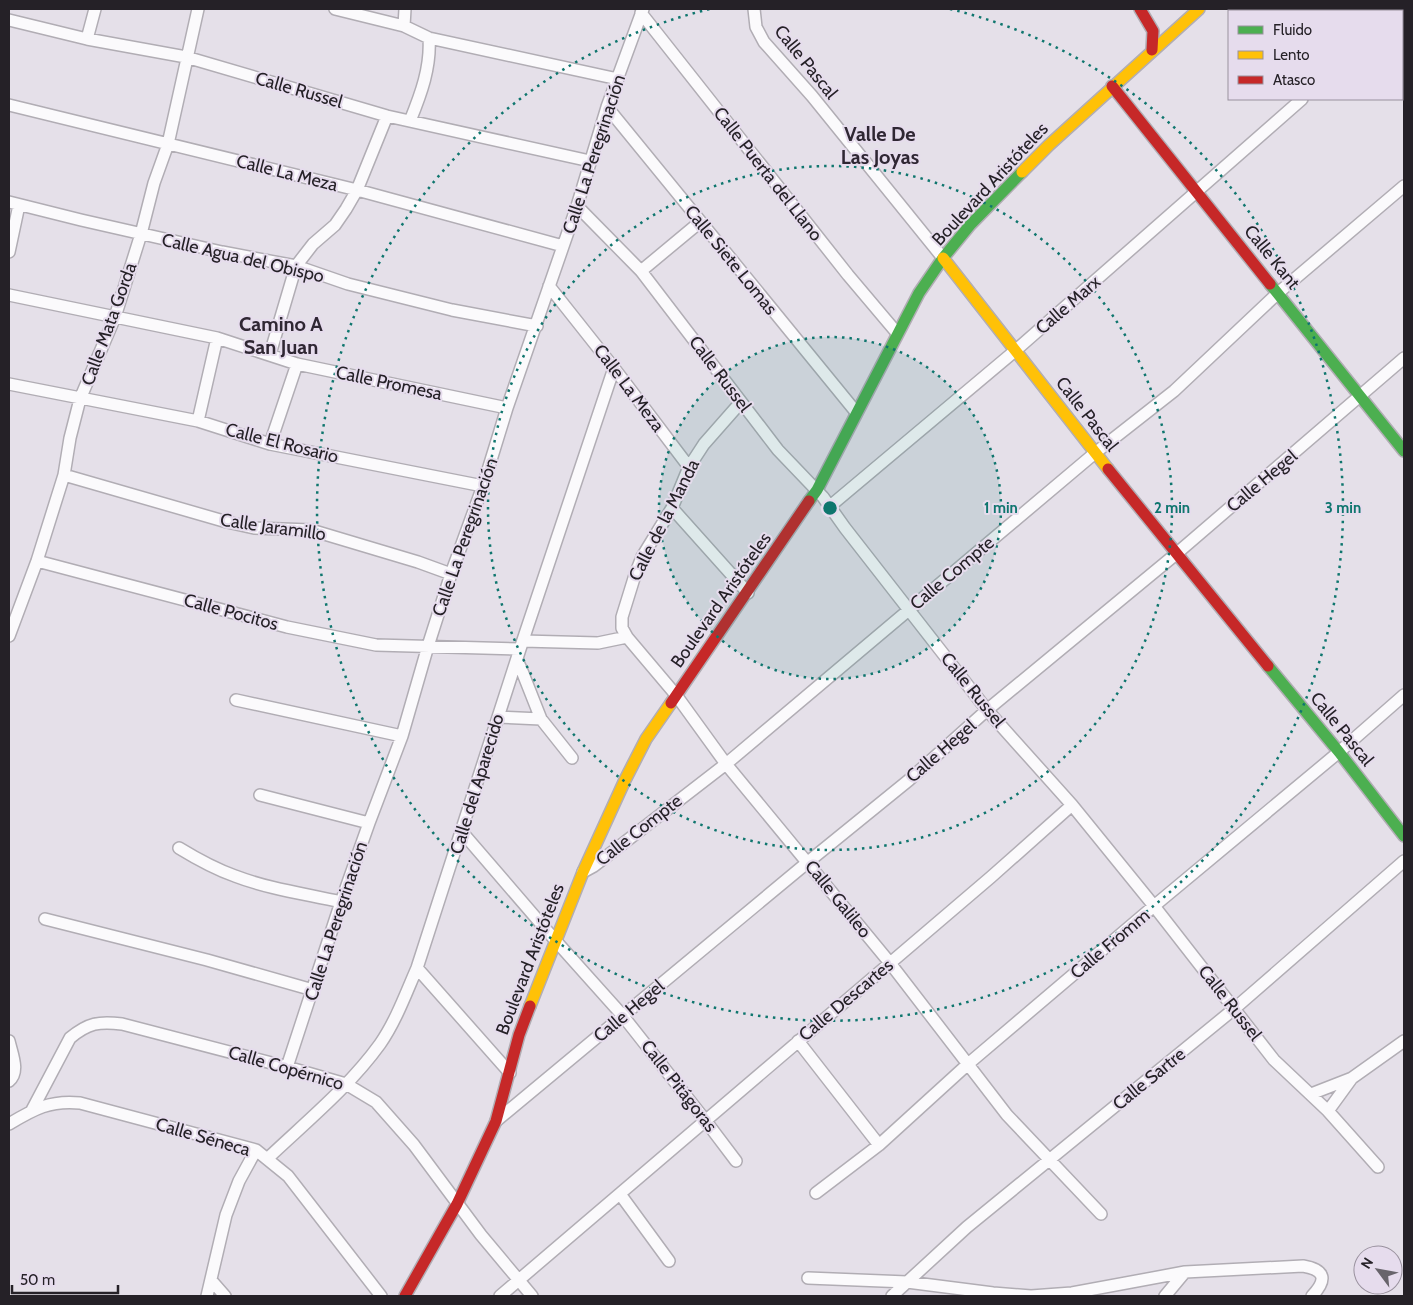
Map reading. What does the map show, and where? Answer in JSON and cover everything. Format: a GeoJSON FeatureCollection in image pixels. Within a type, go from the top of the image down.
{"type":"FeatureCollection","features":[{"type":"Feature","properties":{"kind":"street"},"geometry":{"type":"LineString","coordinates":[[87,39],[95,9]]}},
{"type":"Feature","properties":{"kind":"street","name":"Calle Mata Gorda"},"geometry":{"type":"LineString","coordinates":[[9,636],[37,561],[64,475],[70,438],[80,399],[115,317],[141,234],[154,183],[168,144],[198,9]]}},
{"type":"Feature","properties":{"kind":"street"},"geometry":{"type":"LineString","coordinates":[[335,9],[404,26],[429,38],[618,79]]}},
{"type":"Feature","properties":{"kind":"street"},"geometry":{"type":"LineString","coordinates":[[404,26],[405,9]]}},
{"type":"Feature","properties":{"kind":"street","name":"Calle Pascal"},"geometry":{"type":"LineString","coordinates":[[754,9],[756,27],[764,42],[812,96],[943,258],[1095,453],[1339,752],[1404,836]]}},
{"type":"Feature","properties":{"kind":"street"},"geometry":{"type":"LineString","coordinates":[[1140,9],[1154,31],[1152,50]]}},
{"type":"Feature","properties":{"kind":"street","name":"Boulevard Aristóteles"},"geometry":{"type":"LineString","coordinates":[[405,1296],[457,1204],[496,1121],[519,1035],[582,872],[625,780],[646,739],[817,490],[896,333],[919,292],[970,224],[1049,145],[1199,9]]}},
{"type":"Feature","properties":{"kind":"street","name":"Calle La Peregrinación"},"geometry":{"type":"LineString","coordinates":[[287,1066],[341,902],[402,736],[428,646],[577,206],[607,107],[642,11]]}},
{"type":"Feature","properties":{"kind":"street","name":"Calle Puerta del Llano"},"geometry":{"type":"LineString","coordinates":[[642,11],[848,275],[896,333]]}},
{"type":"Feature","properties":{"kind":"street","name":"Calle Russel"},"geometry":{"type":"LineString","coordinates":[[9,20],[87,39],[186,57],[387,116],[590,161]]}},
{"type":"Feature","properties":{"kind":"street"},"geometry":{"type":"LineString","coordinates":[[410,121],[422,90],[428,67],[429,38]]}},
{"type":"Feature","properties":{"kind":"street","name":"Calle Kant"},"geometry":{"type":"LineString","coordinates":[[1112,86],[1404,451]]}},
{"type":"Feature","properties":{"kind":"street","name":"Calle Marx"},"geometry":{"type":"LineString","coordinates":[[829,507],[1016,350],[1301,100]]}},
{"type":"Feature","properties":{"kind":"street","name":"Calle La Meza"},"geometry":{"type":"LineString","coordinates":[[9,105],[357,190],[563,246]]}},
{"type":"Feature","properties":{"kind":"street","name":"Calle Siete Lomas"},"geometry":{"type":"LineString","coordinates":[[607,107],[856,412]]}},
{"type":"Feature","properties":{"kind":"street"},"geometry":{"type":"LineString","coordinates":[[270,354],[296,266],[313,244],[335,225],[346,210],[357,190],[387,116]]}},
{"type":"Feature","properties":{"kind":"street","name":"Calle Compte"},"geometry":{"type":"LineString","coordinates":[[582,872],[594,866],[726,764],[1095,453],[1174,391],[1278,292],[1404,186]]}},
{"type":"Feature","properties":{"kind":"street"},"geometry":{"type":"LineString","coordinates":[[9,252],[14,204]]}},
{"type":"Feature","properties":{"kind":"street","name":"Calle Agua del Obispo"},"geometry":{"type":"LineString","coordinates":[[14,204],[222,252],[296,266],[348,284],[452,310],[537,326]]}},
{"type":"Feature","properties":{"kind":"street","name":"Calle Russel"},"geometry":{"type":"LineString","coordinates":[[577,206],[640,270],[778,450],[817,490],[988,710],[1072,805],[1154,906],[1274,1060],[1328,1111],[1378,1167]]}},
{"type":"Feature","properties":{"kind":"street"},"geometry":{"type":"LineString","coordinates":[[640,270],[700,222]]}},
{"type":"Feature","properties":{"kind":"street","name":"Calle La Meza"},"geometry":{"type":"LineString","coordinates":[[549,286],[614,368],[689,468]]}},
{"type":"Feature","properties":{"kind":"street","name":"Calle Promesa"},"geometry":{"type":"LineString","coordinates":[[9,295],[217,338],[297,364],[508,408]]}},
{"type":"Feature","properties":{"kind":"street"},"geometry":{"type":"LineString","coordinates":[[198,421],[217,338]]}},
{"type":"Feature","properties":{"kind":"street","name":"Calle Hegel"},"geometry":{"type":"LineString","coordinates":[[496,1121],[909,780],[988,710],[1176,554],[1404,358]]}},
{"type":"Feature","properties":{"kind":"street"},"geometry":{"type":"LineString","coordinates":[[270,444],[297,364]]}},
{"type":"Feature","properties":{"kind":"street","name":"Calle del Aparecido"},"geometry":{"type":"LineString","coordinates":[[268,1159],[346,1084],[380,1043],[417,968],[516,660],[614,368]]}},
{"type":"Feature","properties":{"kind":"street","name":"Calle El Rosario"},"geometry":{"type":"LineString","coordinates":[[9,384],[198,421],[270,444],[483,486]]}},
{"type":"Feature","properties":{"kind":"street","name":"Calle de la Manda"},"geometry":{"type":"LineString","coordinates":[[627,637],[622,628],[622,616],[642,557],[672,508],[689,468],[704,444],[741,402]]}},
{"type":"Feature","properties":{"kind":"street","name":"Calle Jaramillo"},"geometry":{"type":"LineString","coordinates":[[64,475],[226,522],[254,528],[312,530],[452,574]]}},
{"type":"Feature","properties":{"kind":"street"},"geometry":{"type":"LineString","coordinates":[[672,508],[748,592]]}},
{"type":"Feature","properties":{"kind":"street","name":"Calle Pocitos"},"geometry":{"type":"LineString","coordinates":[[37,561],[320,634],[376,645],[428,646]]}},
{"type":"Feature","properties":{"kind":"street"},"geometry":{"type":"LineString","coordinates":[[428,646],[598,643],[627,637]]}},
{"type":"Feature","properties":{"kind":"street","name":"Calle Galileo"},"geometry":{"type":"LineString","coordinates":[[627,637],[676,696],[726,764],[890,963],[1007,1115],[1101,1214]]}},
{"type":"Feature","properties":{"kind":"street"},"geometry":{"type":"LineString","coordinates":[[516,660],[540,719],[572,758]]}},
{"type":"Feature","properties":{"kind":"street","name":"Calle Fromm"},"geometry":{"type":"LineString","coordinates":[[816,1193],[879,1145],[968,1064],[1339,752],[1404,695]]}},
{"type":"Feature","properties":{"kind":"street"},"geometry":{"type":"LineString","coordinates":[[236,700],[402,736]]}},
{"type":"Feature","properties":{"kind":"street"},"geometry":{"type":"LineString","coordinates":[[498,716],[540,719]]}},
{"type":"Feature","properties":{"kind":"street"},"geometry":{"type":"LineString","coordinates":[[260,795],[369,823]]}},
{"type":"Feature","properties":{"kind":"street","name":"Calle Descartes"},"geometry":{"type":"LineString","coordinates":[[500,1296],[519,1282],[705,1120],[991,877],[1072,805]]}},
{"type":"Feature","properties":{"kind":"street","name":"Calle Pitágoras"},"geometry":{"type":"LineString","coordinates":[[462,832],[623,1016],[736,1161]]}},
{"type":"Feature","properties":{"kind":"street"},"geometry":{"type":"LineString","coordinates":[[179,848],[205,863],[235,876],[266,886],[341,902]]}},
{"type":"Feature","properties":{"kind":"street","name":"Calle Sartre"},"geometry":{"type":"LineString","coordinates":[[892,1296],[967,1227],[1234,1009],[1404,861]]}},
{"type":"Feature","properties":{"kind":"street"},"geometry":{"type":"LineString","coordinates":[[45,919],[207,960],[313,990]]}},
{"type":"Feature","properties":{"kind":"street"},"geometry":{"type":"LineString","coordinates":[[417,968],[510,1073]]}},
{"type":"Feature","properties":{"kind":"street","name":"Calle Copérnico"},"geometry":{"type":"LineString","coordinates":[[32,1110],[70,1038],[90,1024],[106,1022],[287,1066],[346,1084],[376,1102],[397,1124],[457,1204],[532,1296]]}},
{"type":"Feature","properties":{"kind":"street"},"geometry":{"type":"LineString","coordinates":[[9,1041],[15,1072],[9,1081]]}},
{"type":"Feature","properties":{"kind":"street"},"geometry":{"type":"LineString","coordinates":[[798,1041],[879,1145]]}},
{"type":"Feature","properties":{"kind":"street"},"geometry":{"type":"LineString","coordinates":[[1311,1094],[1352,1078],[1404,1041]]}},
{"type":"Feature","properties":{"kind":"street"},"geometry":{"type":"LineString","coordinates":[[1328,1111],[1352,1078]]}},
{"type":"Feature","properties":{"kind":"street","name":"Calle Séneca"},"geometry":{"type":"LineString","coordinates":[[9,1124],[32,1110],[56,1102],[80,1103],[256,1150],[288,1176],[382,1296]]}},
{"type":"Feature","properties":{"kind":"street"},"geometry":{"type":"LineString","coordinates":[[207,1296],[224,1224],[232,1199],[256,1150]]}},
{"type":"Feature","properties":{"kind":"street"},"geometry":{"type":"LineString","coordinates":[[620,1194],[669,1261]]}},
{"type":"Feature","properties":{"kind":"street"},"geometry":{"type":"LineString","coordinates":[[808,1278],[907,1282],[994,1295],[1031,1296],[1072,1293],[1185,1272],[1303,1266],[1320,1272],[1322,1278],[1321,1287],[1312,1296]]}},
{"type":"Feature","properties":{"kind":"street"},"geometry":{"type":"LineString","coordinates":[[1165,1296],[1185,1272]]}},
{"type":"Feature","properties":{"kind":"street"},"geometry":{"type":"LineString","coordinates":[[211,1280],[225,1296]]}},
{"type":"Feature","properties":{"kind":"traffic: fast"},"geometry":{"type":"LineString","coordinates":[[809,501],[817,490],[919,293],[943,258],[970,225],[1022,172]]}},
{"type":"Feature","properties":{"kind":"traffic: fast"},"geometry":{"type":"LineString","coordinates":[[1270,284],[1404,451]]}},
{"type":"Feature","properties":{"kind":"traffic: fast"},"geometry":{"type":"LineString","coordinates":[[1268,666],[1339,752],[1404,836]]}},
{"type":"Feature","properties":{"kind":"traffic: slow"},"geometry":{"type":"LineString","coordinates":[[1022,172],[1049,145],[1199,9]]}},
{"type":"Feature","properties":{"kind":"traffic: slow"},"geometry":{"type":"LineString","coordinates":[[943,258],[1108,469]]}},
{"type":"Feature","properties":{"kind":"traffic: slow"},"geometry":{"type":"LineString","coordinates":[[530,1006],[583,872],[625,780],[646,739],[671,703]]}},
{"type":"Feature","properties":{"kind":"traffic: jam"},"geometry":{"type":"LineString","coordinates":[[1140,9],[1153,31],[1152,50]]}},
{"type":"Feature","properties":{"kind":"traffic: jam"},"geometry":{"type":"LineString","coordinates":[[1112,86],[1270,284]]}},
{"type":"Feature","properties":{"kind":"traffic: jam"},"geometry":{"type":"LineString","coordinates":[[1108,469],[1268,666]]}},
{"type":"Feature","properties":{"kind":"traffic: jam"},"geometry":{"type":"LineString","coordinates":[[671,703],[809,501]]}},
{"type":"Feature","properties":{"kind":"traffic: jam"},"geometry":{"type":"LineString","coordinates":[[405,1296],[457,1204],[496,1121],[519,1035],[530,1006]]}},
{"type":"Feature","properties":{"kind":"district","name":"Valle De Las Joyas"},"geometry":{"type":"Point","coordinates":[880,146]}},
{"type":"Feature","properties":{"kind":"district","name":"Camino A San Juan"},"geometry":{"type":"Point","coordinates":[281,336]}}]}
